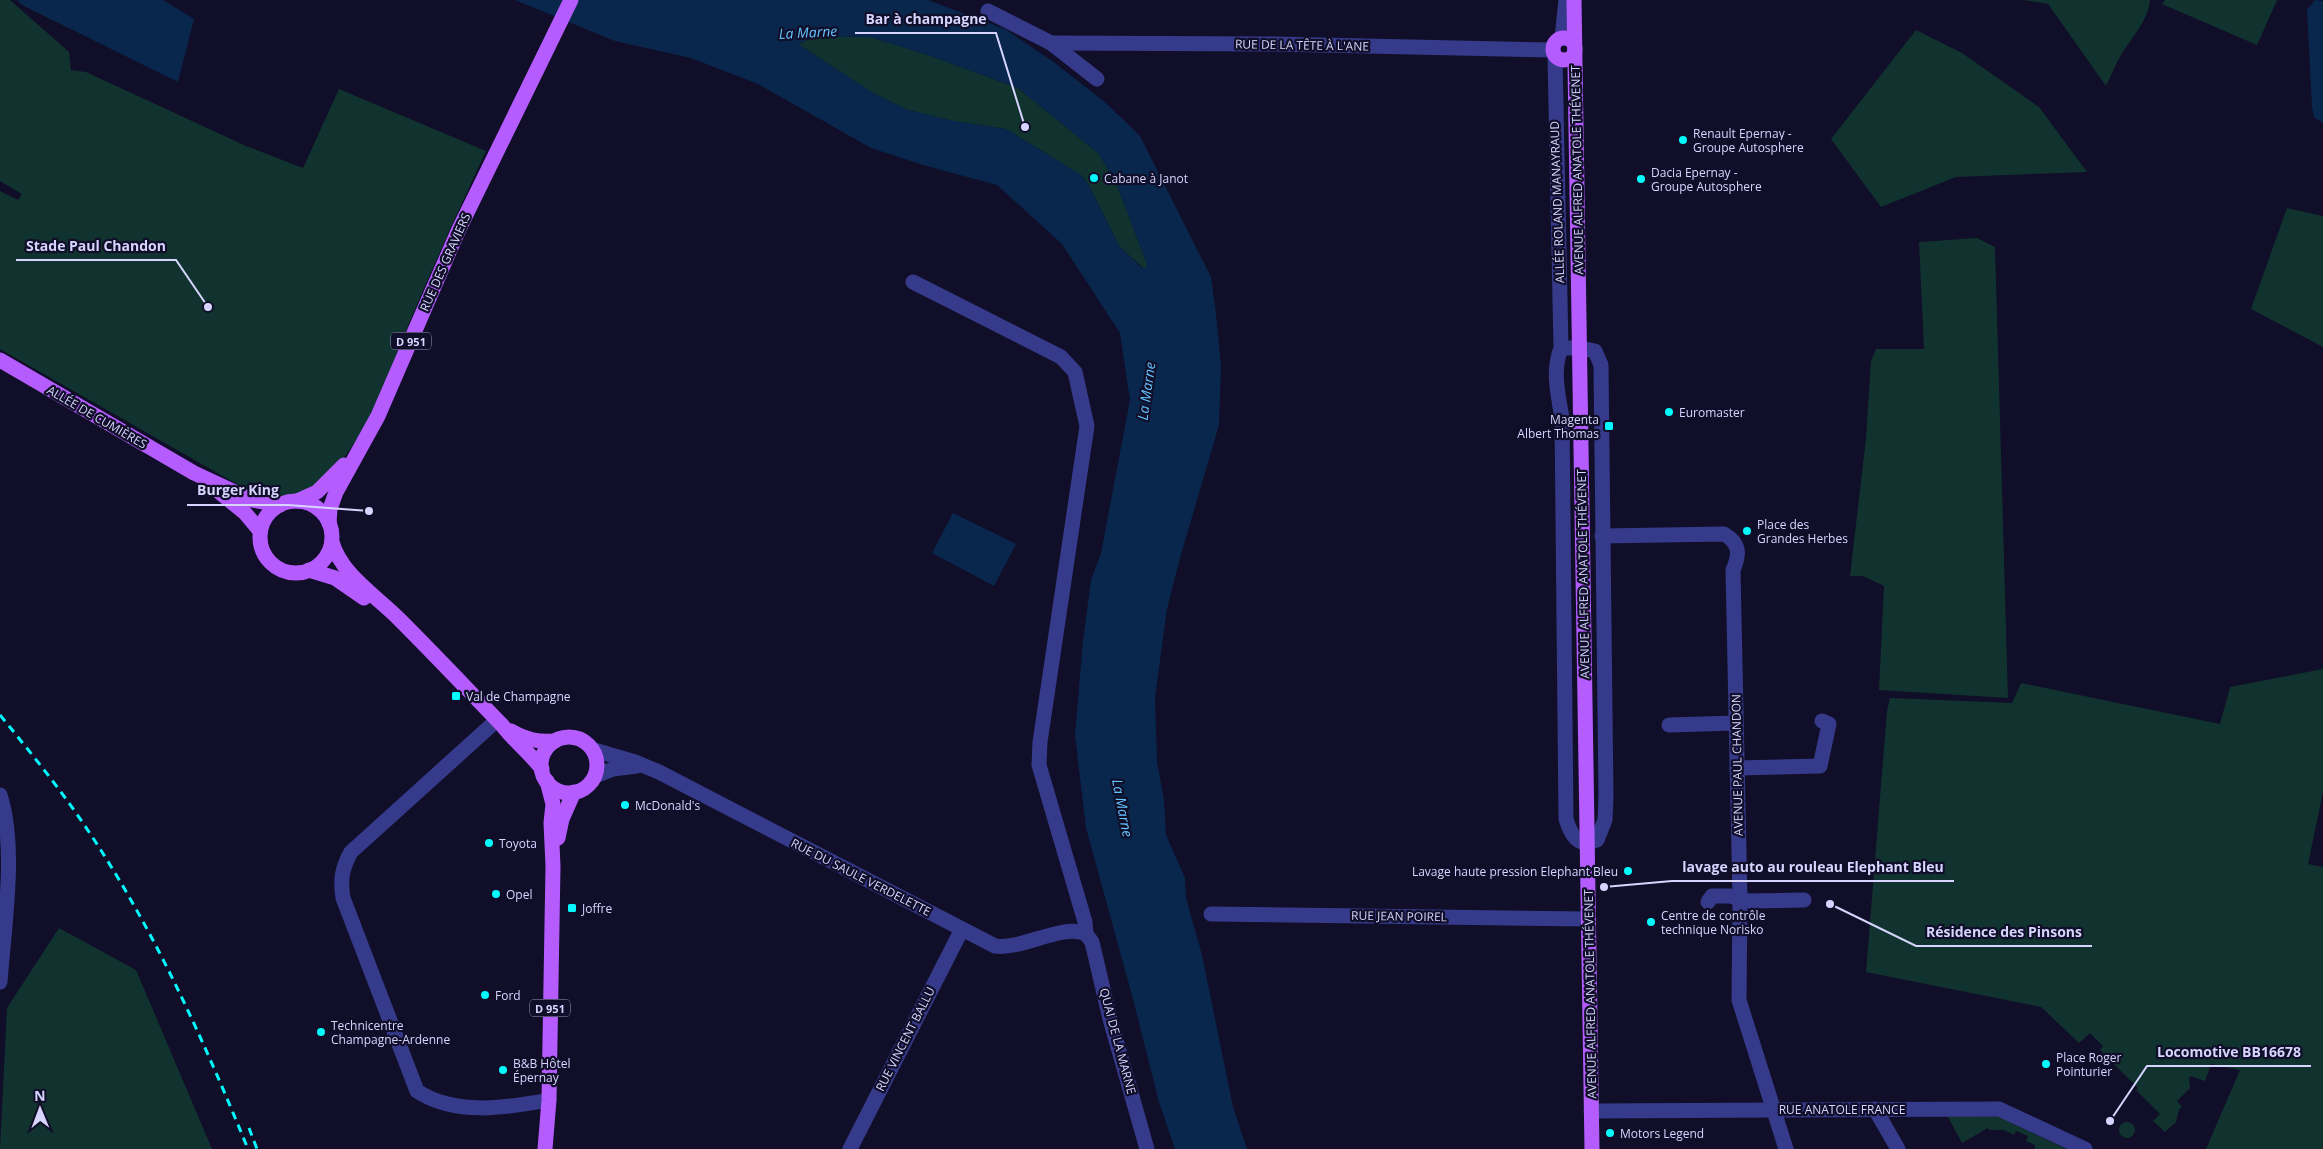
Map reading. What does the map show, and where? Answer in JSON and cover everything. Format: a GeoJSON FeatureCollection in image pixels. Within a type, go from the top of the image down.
{"type":"FeatureCollection","features":[{"type":"Feature","properties":{"kind":"main road","name":"RUE DES GRAVIERS"},"geometry":{"type":"LineString","coordinates":[[329,523],[332,499],[352,466],[390,391],[459,229],[571,0]]}},
{"type":"Feature","properties":{"kind":"main road","name":"AVENUE ALFRED ANATOLE THÉVENET"},"geometry":{"type":"LineString","coordinates":[[1574,0],[1562,50],[1575,77],[1592,1149]]}},
{"type":"Feature","properties":{"kind":"main road","name":"ALLÉE DE CUMIÈRES"},"geometry":{"type":"LineString","coordinates":[[0,360],[194,473],[252,500],[280,505]]}},
{"type":"Feature","properties":{"kind":"main road","name":"RUE DES GRAVIERS"},"geometry":{"type":"LineString","coordinates":[[297,501],[324,487],[358,451]]}},
{"type":"Feature","properties":{"kind":"main road","name":"ALLÉE DE CUMIÈRES"},"geometry":{"type":"LineString","coordinates":[[194,473],[245,513],[260,532]]}},
{"type":"Feature","properties":{"kind":"main road"},"geometry":{"type":"LineString","coordinates":[[297,501],[317,507],[324,514],[329,523],[332,542],[324,559],[309,570],[297,573],[284,571],[265,556],[260,532],[267,516],[280,505],[297,501]]}},
{"type":"Feature","properties":{"kind":"main road","name":"D 951"},"geometry":{"type":"LineString","coordinates":[[332,542],[339,560],[351,574],[401,621],[500,723],[512,739],[531,755],[544,775],[553,804],[551,823],[554,866],[545,1149]]}},
{"type":"Feature","properties":{"kind":"main road","name":"D 951"},"geometry":{"type":"LineString","coordinates":[[309,570],[335,578],[349,587],[422,644]]}},
{"type":"Feature","properties":{"kind":"main road","name":"D 951"},"geometry":{"type":"LineString","coordinates":[[500,723],[528,740],[555,741]]}},
{"type":"Feature","properties":{"kind":"main road"},"geometry":{"type":"LineString","coordinates":[[570,737],[585,741],[594,750],[597,759],[595,776],[590,784],[574,792],[559,790],[544,775],[544,753],[555,741],[570,737]]}},
{"type":"Feature","properties":{"kind":"main road","name":"D 951"},"geometry":{"type":"LineString","coordinates":[[554,866],[562,819],[574,792]]}},
{"type":"Feature","properties":{"kind":"street","name":"ALLÉE ROLAND MANAYRAUD"},"geometry":{"type":"LineString","coordinates":[[1566,0],[1562,50],[1560,348],[1556,361],[1556,376],[1562,418],[1566,819],[1570,833],[1578,840],[1588,843]]}},
{"type":"Feature","properties":{"kind":"street"},"geometry":{"type":"LineString","coordinates":[[988,12],[1051,43],[1097,79]]}},
{"type":"Feature","properties":{"kind":"street","name":"RUE DE LA TÊTE À L'ANE"},"geometry":{"type":"LineString","coordinates":[[1051,43],[1273,44],[1562,50]]}},
{"type":"Feature","properties":{"kind":"street","name":"QUAI DE LA MARNE"},"geometry":{"type":"LineString","coordinates":[[913,282],[1061,357],[1075,372],[1087,426],[1040,742],[1040,765],[1082,912],[1086,934],[1092,942],[1110,1019],[1147,1149]]}},
{"type":"Feature","properties":{"kind":"street"},"geometry":{"type":"LineString","coordinates":[[1560,348],[1580,348],[1595,351],[1601,365],[1606,804],[1605,820],[1597,840],[1588,843]]}},
{"type":"Feature","properties":{"kind":"street","name":"AVENUE PAUL CHANDON"},"geometry":{"type":"LineString","coordinates":[[1602,536],[1724,534],[1736,542],[1739,554],[1733,570],[1740,900],[1739,1000],[1786,1149]]}},
{"type":"Feature","properties":{"kind":"street"},"geometry":{"type":"LineString","coordinates":[[1737,768],[1820,766],[1830,724],[1822,721]]}},
{"type":"Feature","properties":{"kind":"street"},"geometry":{"type":"LineString","coordinates":[[500,723],[351,852],[344,865],[341,886],[343,898],[417,1091],[430,1100],[450,1106],[491,1107],[548,1100]]}},
{"type":"Feature","properties":{"kind":"street"},"geometry":{"type":"LineString","coordinates":[[1669,725],[1736,723]]}},
{"type":"Feature","properties":{"kind":"street","name":"RUE DU SAULE VERDELETTE"},"geometry":{"type":"LineString","coordinates":[[594,750],[644,766],[995,946],[1003,947],[1071,932],[1086,934]]}},
{"type":"Feature","properties":{"kind":"street"},"geometry":{"type":"LineString","coordinates":[[595,776],[613,769],[644,766]]}},
{"type":"Feature","properties":{"kind":"street"},"geometry":{"type":"LineString","coordinates":[[0,795],[7,826],[8,856],[0,982]]}},
{"type":"Feature","properties":{"kind":"street"},"geometry":{"type":"LineString","coordinates":[[1708,902],[1712,896],[1730,896],[1740,900],[1804,900]]}},
{"type":"Feature","properties":{"kind":"street","name":"RUE JEAN POIREL"},"geometry":{"type":"LineString","coordinates":[[1211,914],[1588,919]]}},
{"type":"Feature","properties":{"kind":"street","name":"RUE VINCENT BALLU"},"geometry":{"type":"LineString","coordinates":[[850,1149],[962,929]]}},
{"type":"Feature","properties":{"kind":"street"},"geometry":{"type":"LineString","coordinates":[[1875,1109],[1898,1149]]}},
{"type":"Feature","properties":{"kind":"street","name":"RUE ANATOLE FRANCE"},"geometry":{"type":"LineString","coordinates":[[1592,1111],[1999,1109],[2084,1149]]}},
{"type":"Feature","properties":{"kind":"green space"},"geometry":{"type":"Polygon","coordinates":[[[0,0],[10,0],[69,52],[71,70],[86,72],[246,146],[303,168],[339,89],[486,151],[428,278],[370,415],[349,450],[337,466],[320,482],[300,493],[290,496],[267,498],[256,495],[0,349],[0,191],[18,200],[22,194],[0,181],[0,0]]]}},
{"type":"Feature","properties":{"kind":"green space"},"geometry":{"type":"Polygon","coordinates":[[[2024,0],[2150,0],[2143,22],[2121,55],[2106,86],[2048,4],[2024,0]]]}},
{"type":"Feature","properties":{"kind":"green space"},"geometry":{"type":"Polygon","coordinates":[[[2165,0],[2277,0],[2257,45],[2162,4],[2165,0]]]}},
{"type":"Feature","properties":{"kind":"green space"},"geometry":{"type":"Polygon","coordinates":[[[1916,30],[1962,53],[2039,107],[2087,172],[1956,177],[1881,207],[1831,139],[1916,30]]]}},
{"type":"Feature","properties":{"kind":"green space"},"geometry":{"type":"Polygon","coordinates":[[[817,36],[870,37],[928,55],[1018,88],[1099,154],[1117,185],[1147,264],[1146,268],[1143,268],[1119,246],[1088,184],[1081,175],[1006,129],[954,121],[908,110],[873,93],[798,44],[817,36]]]}},
{"type":"Feature","properties":{"kind":"green space"},"geometry":{"type":"Polygon","coordinates":[[[2287,208],[2323,216],[2323,347],[2251,309],[2287,208]]]}},
{"type":"Feature","properties":{"kind":"green space"},"geometry":{"type":"Polygon","coordinates":[[[1977,238],[1995,247],[2008,698],[1879,690],[1884,586],[1863,576],[1850,576],[1866,438],[1871,361],[1876,349],[1924,349],[1919,242],[1977,238]]]}},
{"type":"Feature","properties":{"kind":"green space"},"geometry":{"type":"Polygon","coordinates":[[[2323,669],[2323,792],[2308,864],[2323,867],[2323,1149],[2206,1149],[2240,1070],[2211,1064],[2205,1081],[2191,1076],[2189,1078],[2190,1088],[2177,1101],[2182,1107],[2179,1110],[2176,1122],[2165,1132],[2153,1121],[2160,1114],[2136,1090],[2138,1088],[2100,1050],[2103,1046],[2090,1033],[2079,1043],[2041,1007],[1866,972],[1887,711],[1890,698],[2012,703],[2021,683],[2220,724],[2230,687],[2323,669]]]}},
{"type":"Feature","properties":{"kind":"green space"},"geometry":{"type":"Polygon","coordinates":[[[59,928],[136,970],[212,1149],[0,1149],[7,1008],[59,928]]]}},
{"type":"Feature","properties":{"kind":"green space"},"geometry":{"type":"Polygon","coordinates":[[[1947,1115],[1999,1117],[2066,1149],[2035,1149],[2035,1145],[2026,1141],[2028,1136],[2016,1131],[2014,1135],[2004,1130],[1989,1130],[1988,1128],[1962,1143],[1947,1115]]]}},
{"type":"Feature","properties":{"kind":"green space"},"geometry":{"type":"Polygon","coordinates":[[[2127,1122],[2133,1124],[2135,1130],[2133,1136],[2127,1138],[2121,1136],[2119,1130],[2121,1124],[2127,1122]]]}},
{"type":"Feature","properties":{"kind":"water"},"geometry":{"type":"Polygon","coordinates":[[[17,0],[163,0],[194,19],[178,82],[22,5],[17,0]]]}},
{"type":"Feature","properties":{"kind":"water","name":"La Marne"},"geometry":{"type":"Polygon","coordinates":[[[515,0],[928,0],[1005,29],[1055,63],[1106,103],[1140,136],[1211,277],[1216,314],[1221,366],[1219,425],[1167,609],[1155,697],[1157,762],[1164,800],[1166,835],[1185,878],[1186,898],[1202,955],[1233,1107],[1247,1149],[1175,1149],[1159,1102],[1086,828],[1075,735],[1083,641],[1091,580],[1101,553],[1130,400],[1120,333],[1062,244],[997,185],[923,165],[871,148],[758,84],[691,58],[615,41],[515,0]],[[817,36],[798,44],[873,93],[908,110],[954,121],[1006,129],[1081,175],[1088,184],[1119,246],[1142,268],[1146,268],[1147,264],[1117,185],[1099,154],[1018,88],[928,55],[870,37],[817,36]]]}},
{"type":"Feature","properties":{"kind":"water"},"geometry":{"type":"Polygon","coordinates":[[[2315,0],[2323,1],[2323,123],[2314,117],[2312,107],[2307,10],[2315,0]]]}},
{"type":"Feature","properties":{"kind":"water"},"geometry":{"type":"Polygon","coordinates":[[[953,513],[1016,544],[994,586],[932,553],[953,513]]]}},
{"type":"Feature","properties":{"kind":"railway"},"geometry":{"type":"LineString","coordinates":[[0,715],[79,817],[135,908],[195,1026],[248,1149]]}},
{"type":"Feature","properties":{"kind":"railway"},"geometry":{"type":"LineString","coordinates":[[249,1128],[257,1149]]}},
{"type":"Feature","properties":{"kind":"place","name":"Bar à champagne"},"geometry":{"type":"Point","coordinates":[1025,127]}},
{"type":"Feature","properties":{"kind":"place","name":"Renault Epernay - Groupe Autosphere"},"geometry":{"type":"Point","coordinates":[1683,140]}},
{"type":"Feature","properties":{"kind":"place","name":"Cabane à Janot"},"geometry":{"type":"Point","coordinates":[1094,178]}},
{"type":"Feature","properties":{"kind":"place","name":"Dacia Epernay - Groupe Autosphere"},"geometry":{"type":"Point","coordinates":[1641,179]}},
{"type":"Feature","properties":{"kind":"place","name":"Stade Paul Chandon"},"geometry":{"type":"Point","coordinates":[208,307]}},
{"type":"Feature","properties":{"kind":"place","name":"Euromaster"},"geometry":{"type":"Point","coordinates":[1669,412]}},
{"type":"Feature","properties":{"kind":"place","name":"Magenta Albert Thomas"},"geometry":{"type":"Point","coordinates":[1609,426]}},
{"type":"Feature","properties":{"kind":"place","name":"Burger King"},"geometry":{"type":"Point","coordinates":[369,511]}},
{"type":"Feature","properties":{"kind":"place","name":"Place des Grandes Herbes"},"geometry":{"type":"Point","coordinates":[1747,531]}},
{"type":"Feature","properties":{"kind":"place","name":"Val de Champagne"},"geometry":{"type":"Point","coordinates":[456,696]}},
{"type":"Feature","properties":{"kind":"place","name":"McDonald's"},"geometry":{"type":"Point","coordinates":[625,805]}},
{"type":"Feature","properties":{"kind":"place","name":"Toyota"},"geometry":{"type":"Point","coordinates":[489,843]}},
{"type":"Feature","properties":{"kind":"place","name":"Lavage haute pression Elephant Bleu"},"geometry":{"type":"Point","coordinates":[1628,871]}},
{"type":"Feature","properties":{"kind":"place","name":"lavage auto au rouleau Elephant Bleu"},"geometry":{"type":"Point","coordinates":[1604,887]}},
{"type":"Feature","properties":{"kind":"place","name":"Opel"},"geometry":{"type":"Point","coordinates":[496,894]}},
{"type":"Feature","properties":{"kind":"place","name":"Résidence des Pinsons"},"geometry":{"type":"Point","coordinates":[1830,904]}},
{"type":"Feature","properties":{"kind":"place","name":"Joffre"},"geometry":{"type":"Point","coordinates":[572,908]}},
{"type":"Feature","properties":{"kind":"place","name":"Centre de contrôle technique Norisko"},"geometry":{"type":"Point","coordinates":[1651,922]}},
{"type":"Feature","properties":{"kind":"place","name":"Ford"},"geometry":{"type":"Point","coordinates":[485,995]}},
{"type":"Feature","properties":{"kind":"place","name":"Technicentre Champagne-Ardenne"},"geometry":{"type":"Point","coordinates":[321,1032]}},
{"type":"Feature","properties":{"kind":"place","name":"Place Roger Pointurier"},"geometry":{"type":"Point","coordinates":[2046,1064]}},
{"type":"Feature","properties":{"kind":"place","name":"B&B Hôtel Épernay"},"geometry":{"type":"Point","coordinates":[503,1070]}},
{"type":"Feature","properties":{"kind":"place","name":"Locomotive BB16678"},"geometry":{"type":"Point","coordinates":[2110,1121]}},
{"type":"Feature","properties":{"kind":"place","name":"Motors Legend"},"geometry":{"type":"Point","coordinates":[1610,1133]}}]}
